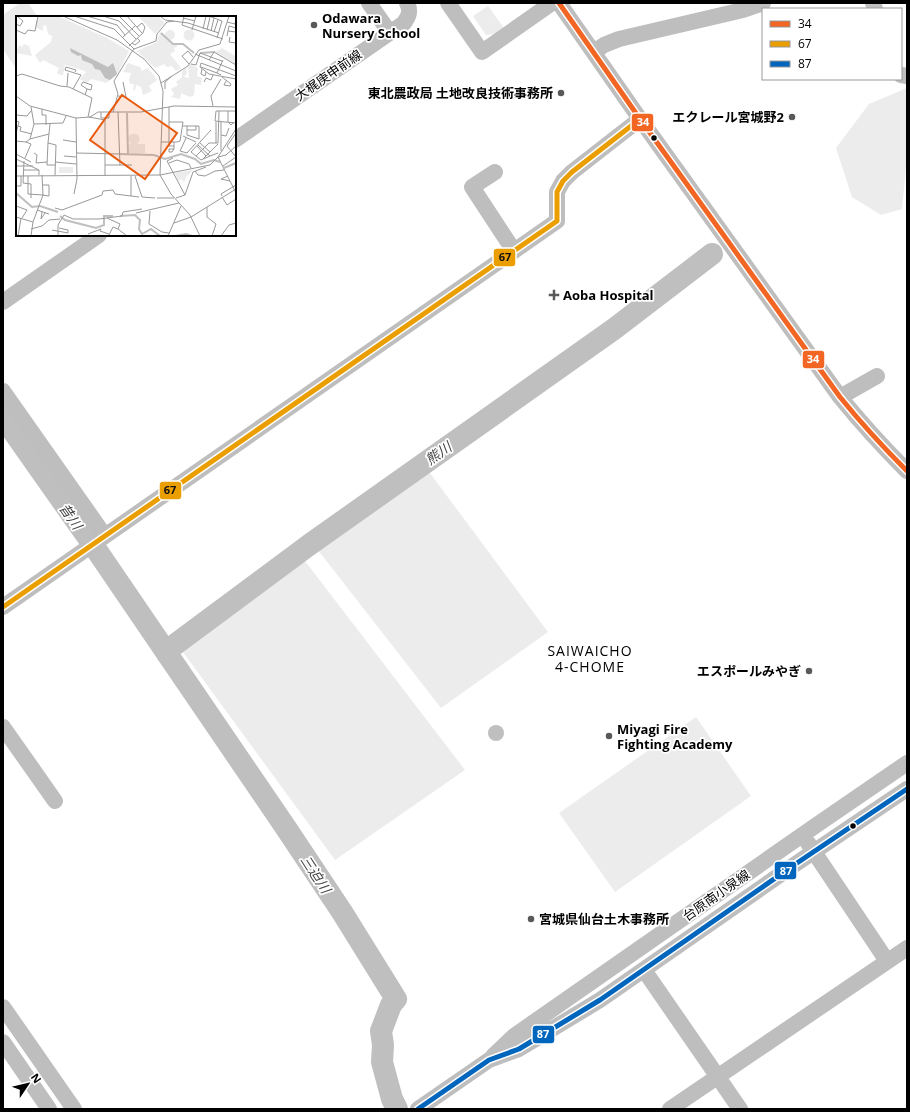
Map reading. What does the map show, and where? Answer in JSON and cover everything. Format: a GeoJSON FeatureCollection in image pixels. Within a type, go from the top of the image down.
{"type":"FeatureCollection","features":[{"type":"Feature","properties":{"kind":"street"},"geometry":{"type":"LineString","coordinates":[[369,3],[390,33]]}},
{"type":"Feature","properties":{"kind":"street","name":"大梶庚申前線"},"geometry":{"type":"LineString","coordinates":[[236,139],[404,23],[410,14],[410,9],[407,3]]}},
{"type":"Feature","properties":{"kind":"street"},"geometry":{"type":"LineString","coordinates":[[448,3],[482,52],[552,3]]}},
{"type":"Feature","properties":{"kind":"street"},"geometry":{"type":"LineString","coordinates":[[559,3],[640,119],[840,396],[885,450],[907,471]]}},
{"type":"Feature","properties":{"kind":"street"},"geometry":{"type":"LineString","coordinates":[[594,52],[618,38],[736,12],[763,3]]}},
{"type":"Feature","properties":{"kind":"street"},"geometry":{"type":"LineString","coordinates":[[3,607],[557,221],[557,192],[563,181],[572,172],[640,119]]}},
{"type":"Feature","properties":{"kind":"street"},"geometry":{"type":"LineString","coordinates":[[495,172],[472,187],[514,251]]}},
{"type":"Feature","properties":{"kind":"street"},"geometry":{"type":"LineString","coordinates":[[3,302],[98,236]]}},
{"type":"Feature","properties":{"kind":"street"},"geometry":{"type":"LineString","coordinates":[[840,396],[877,376]]}},
{"type":"Feature","properties":{"kind":"street"},"geometry":{"type":"LineString","coordinates":[[3,391],[95,542]]}},
{"type":"Feature","properties":{"kind":"street"},"geometry":{"type":"LineString","coordinates":[[3,727],[55,801]]}},
{"type":"Feature","properties":{"kind":"street","name":"台原南小泉線"},"geometry":{"type":"LineString","coordinates":[[489,1060],[514,1036],[802,834],[907,763]]}},
{"type":"Feature","properties":{"kind":"street"},"geometry":{"type":"LineString","coordinates":[[418,1109],[489,1060],[519,1049],[600,1000],[814,851],[907,790]]}},
{"type":"Feature","properties":{"kind":"street"},"geometry":{"type":"LineString","coordinates":[[802,834],[887,961]]}},
{"type":"Feature","properties":{"kind":"street"},"geometry":{"type":"LineString","coordinates":[[670,1109],[907,948]]}},
{"type":"Feature","properties":{"kind":"street"},"geometry":{"type":"LineString","coordinates":[[644,970],[740,1109]]}},
{"type":"Feature","properties":{"kind":"street"},"geometry":{"type":"LineString","coordinates":[[3,1007],[74,1109]]}},
{"type":"Feature","properties":{"kind":"street"},"geometry":{"type":"LineString","coordinates":[[3,1042],[49,1109]]}},
{"type":"Feature","properties":{"kind":"shaded area"},"geometry":{"type":"Polygon","coordinates":[[[20,3],[28,3],[37,16],[16,16],[16,68],[3,49],[3,15],[20,3]]]}},
{"type":"Feature","properties":{"kind":"shaded area"},"geometry":{"type":"Polygon","coordinates":[[[488,6],[504,28],[494,34],[486,35],[473,16],[488,6]]]}},
{"type":"Feature","properties":{"kind":"shaded area"},"geometry":{"type":"Polygon","coordinates":[[[907,88],[907,158],[902,209],[881,215],[852,197],[836,148],[869,104],[907,88]]]}},
{"type":"Feature","properties":{"kind":"shaded area"},"geometry":{"type":"Polygon","coordinates":[[[424,465],[548,632],[441,708],[314,545],[424,465]]]}},
{"type":"Feature","properties":{"kind":"shaded area"},"geometry":{"type":"Polygon","coordinates":[[[305,561],[465,770],[335,860],[180,648],[305,561]]]}},
{"type":"Feature","properties":{"kind":"shaded area"},"geometry":{"type":"Polygon","coordinates":[[[696,717],[751,796],[615,892],[559,813],[696,717]]]}},
{"type":"Feature","properties":{"kind":"shaded area"},"geometry":{"type":"Polygon","coordinates":[[[496,725],[502,727],[504,733],[502,739],[496,741],[490,739],[488,733],[490,727],[496,725]]]}},
{"type":"Feature","properties":{"kind":"waterway","name":"熊川"},"geometry":{"type":"LineString","coordinates":[[167,654],[169,649],[309,545],[614,329],[712,254]]}},
{"type":"Feature","properties":{"kind":"waterway","name":"三迫川"},"geometry":{"type":"LineString","coordinates":[[3,417],[89,539],[286,828],[342,912],[396,999],[391,1005],[381,1031],[383,1045],[382,1062],[392,1099],[397,1109]]}},
{"type":"Feature","properties":{"kind":"transit line","name":"34"},"geometry":{"type":"LineString","coordinates":[[559,3],[640,119],[840,397],[872,435],[907,471]]}},
{"type":"Feature","properties":{"kind":"transit line","name":"67"},"geometry":{"type":"LineString","coordinates":[[3,607],[557,221],[557,192],[563,181],[572,172],[640,119]]}},
{"type":"Feature","properties":{"kind":"transit line","name":"87"},"geometry":{"type":"LineString","coordinates":[[418,1109],[489,1060],[519,1049],[600,1000],[797,863],[907,789]]}},
{"type":"Feature","properties":{"kind":"place","name":"Odawara Nursery School"},"geometry":{"type":"Point","coordinates":[314,25]}},
{"type":"Feature","properties":{"kind":"place","name":"東北農政局 土地改良技術事務所"},"geometry":{"type":"Point","coordinates":[561,93]}},
{"type":"Feature","properties":{"kind":"place","name":"エクレール宮城野2"},"geometry":{"type":"Point","coordinates":[792,117]}},
{"type":"Feature","properties":{"kind":"place","name":"Aoba Hospital"},"geometry":{"type":"Point","coordinates":[554,295]}},
{"type":"Feature","properties":{"kind":"place","name":"エスポールみやぎ"},"geometry":{"type":"Point","coordinates":[809,671]}},
{"type":"Feature","properties":{"kind":"place","name":"Miyagi Fire Fighting Academy"},"geometry":{"type":"Point","coordinates":[609,736]}},
{"type":"Feature","properties":{"kind":"place","name":"宮城県仙台土木事務所"},"geometry":{"type":"Point","coordinates":[531,919]}},
{"type":"Feature","properties":{"kind":"district","name":"SAIWAICHO 4-CHOME"},"geometry":{"type":"Point","coordinates":[590,658]}},
{"type":"Feature","properties":{"kind":"water label","name":"昔川"},"geometry":{"type":"Point","coordinates":[71,516]}}]}
